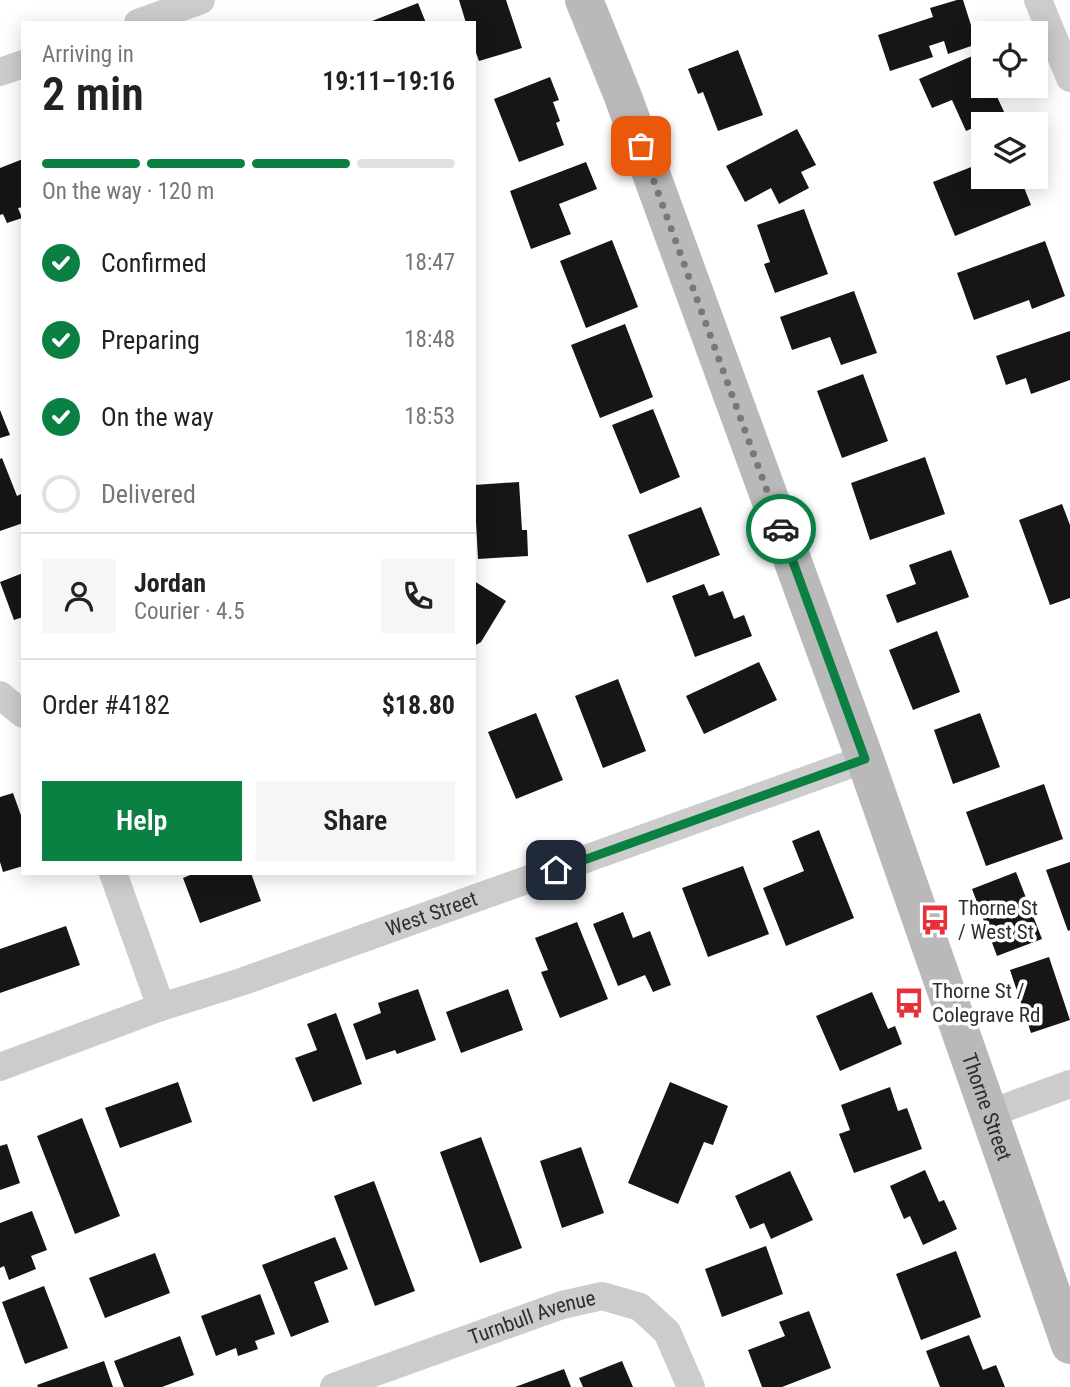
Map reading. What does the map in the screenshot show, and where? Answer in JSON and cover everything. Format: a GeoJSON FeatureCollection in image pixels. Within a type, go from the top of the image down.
{"type":"FeatureCollection","features":[{"type":"Feature","properties":{"kind":"street"},"geometry":{"type":"LineString","coordinates":[[152,20],[201,0]]}},
{"type":"Feature","properties":{"kind":"street","name":"Thorne Street"},"geometry":{"type":"LineString","coordinates":[[584,0],[622,94],[865,759],[1070,1345]]}},
{"type":"Feature","properties":{"kind":"street"},"geometry":{"type":"LineString","coordinates":[[1038,0],[1070,78]]}},
{"type":"Feature","properties":{"kind":"street"},"geometry":{"type":"LineString","coordinates":[[0,72],[21,65]]}},
{"type":"Feature","properties":{"kind":"street"},"geometry":{"type":"LineString","coordinates":[[0,695],[21,712]]}},
{"type":"Feature","properties":{"kind":"street","name":"West Street"},"geometry":{"type":"LineString","coordinates":[[0,1067],[161,1007],[257,976],[865,759]]}},
{"type":"Feature","properties":{"kind":"street"},"geometry":{"type":"LineString","coordinates":[[114,875],[161,1007]]}},
{"type":"Feature","properties":{"kind":"street"},"geometry":{"type":"LineString","coordinates":[[988,1114],[1070,1084]]}},
{"type":"Feature","properties":{"kind":"street","name":"Turnbull Avenue"},"geometry":{"type":"LineString","coordinates":[[334,1387],[562,1305],[602,1296],[640,1307],[667,1332],[691,1387]]}},
{"type":"Feature","properties":{"kind":"building"},"geometry":{"type":"Polygon","coordinates":[[[459,0],[506,0],[522,48],[479,61],[476,53],[476,21],[465,21],[459,0]]]}},
{"type":"Feature","properties":{"kind":"building"},"geometry":{"type":"Polygon","coordinates":[[[963,0],[971,25],[971,46],[948,54],[944,41],[929,46],[933,57],[890,71],[878,35],[933,17],[930,8],[963,0]]]}},
{"type":"Feature","properties":{"kind":"building"},"geometry":{"type":"Polygon","coordinates":[[[418,3],[425,21],[372,21],[418,3]]]}},
{"type":"Feature","properties":{"kind":"building"},"geometry":{"type":"Polygon","coordinates":[[[738,50],[763,115],[718,131],[703,92],[698,94],[688,69],[738,50]]]}},
{"type":"Feature","properties":{"kind":"building"},"geometry":{"type":"Polygon","coordinates":[[[971,57],[971,98],[998,98],[1004,112],[971,112],[971,129],[966,131],[952,100],[932,108],[919,79],[971,57]]]}},
{"type":"Feature","properties":{"kind":"building"},"geometry":{"type":"Polygon","coordinates":[[[550,77],[559,100],[553,102],[560,121],[556,123],[564,145],[519,162],[494,99],[550,77]]]}},
{"type":"Feature","properties":{"kind":"building"},"geometry":{"type":"Polygon","coordinates":[[[797,129],[816,165],[801,172],[809,188],[779,204],[771,188],[745,202],[726,166],[797,129]]]}},
{"type":"Feature","properties":{"kind":"building"},"geometry":{"type":"Polygon","coordinates":[[[21,160],[21,207],[18,208],[21,218],[7,223],[3,214],[0,215],[0,168],[21,160]]]}},
{"type":"Feature","properties":{"kind":"building"},"geometry":{"type":"Polygon","coordinates":[[[586,162],[597,189],[559,204],[571,234],[531,249],[510,191],[586,162]]]}},
{"type":"Feature","properties":{"kind":"building"},"geometry":{"type":"Polygon","coordinates":[[[971,167],[971,189],[1025,189],[1031,205],[955,236],[933,182],[971,167]]]}},
{"type":"Feature","properties":{"kind":"building"},"geometry":{"type":"Polygon","coordinates":[[[804,209],[828,274],[775,293],[764,264],[770,262],[757,225],[804,209]]]}},
{"type":"Feature","properties":{"kind":"building"},"geometry":{"type":"Polygon","coordinates":[[[612,240],[638,307],[586,328],[560,261],[612,240]]]}},
{"type":"Feature","properties":{"kind":"building"},"geometry":{"type":"Polygon","coordinates":[[[1045,241],[1065,296],[1032,309],[1029,300],[974,320],[957,273],[1045,241]]]}},
{"type":"Feature","properties":{"kind":"building"},"geometry":{"type":"Polygon","coordinates":[[[854,291],[877,353],[841,365],[830,337],[792,350],[780,317],[854,291]]]}},
{"type":"Feature","properties":{"kind":"building"},"geometry":{"type":"Polygon","coordinates":[[[625,324],[653,397],[600,418],[571,345],[625,324]]]}},
{"type":"Feature","properties":{"kind":"building"},"geometry":{"type":"Polygon","coordinates":[[[1070,331],[1070,380],[1031,394],[1026,378],[1006,385],[996,356],[1070,331]]]}},
{"type":"Feature","properties":{"kind":"building"},"geometry":{"type":"Polygon","coordinates":[[[863,374],[888,441],[842,458],[817,391],[863,374]]]}},
{"type":"Feature","properties":{"kind":"building"},"geometry":{"type":"Polygon","coordinates":[[[653,409],[680,477],[640,494],[612,425],[653,409]]]}},
{"type":"Feature","properties":{"kind":"building"},"geometry":{"type":"Polygon","coordinates":[[[0,410],[10,435],[0,438],[0,410]]]}},
{"type":"Feature","properties":{"kind":"building"},"geometry":{"type":"Polygon","coordinates":[[[925,457],[945,514],[870,540],[851,483],[925,457]]]}},
{"type":"Feature","properties":{"kind":"building"},"geometry":{"type":"Polygon","coordinates":[[[2,458],[17,496],[21,494],[21,524],[0,531],[2,458]]]}},
{"type":"Feature","properties":{"kind":"building"},"geometry":{"type":"Polygon","coordinates":[[[519,482],[522,530],[527,530],[528,556],[478,559],[476,485],[519,482]]]}},
{"type":"Feature","properties":{"kind":"building"},"geometry":{"type":"Polygon","coordinates":[[[1062,504],[1070,525],[1070,598],[1050,605],[1019,520],[1062,504]]]}},
{"type":"Feature","properties":{"kind":"building"},"geometry":{"type":"Polygon","coordinates":[[[701,507],[720,555],[647,583],[628,535],[701,507]]]}},
{"type":"Feature","properties":{"kind":"building"},"geometry":{"type":"Polygon","coordinates":[[[951,550],[969,597],[897,623],[886,595],[916,584],[909,565],[951,550]]]}},
{"type":"Feature","properties":{"kind":"building"},"geometry":{"type":"Polygon","coordinates":[[[21,574],[21,618],[14,620],[0,582],[21,574]]]}},
{"type":"Feature","properties":{"kind":"building"},"geometry":{"type":"Polygon","coordinates":[[[476,582],[506,601],[481,642],[476,645],[476,582]]]}},
{"type":"Feature","properties":{"kind":"building"},"geometry":{"type":"Polygon","coordinates":[[[704,584],[709,596],[723,591],[734,619],[744,615],[752,636],[695,657],[672,596],[704,584]]]}},
{"type":"Feature","properties":{"kind":"building"},"geometry":{"type":"Polygon","coordinates":[[[937,631],[960,692],[913,710],[889,650],[937,631]]]}},
{"type":"Feature","properties":{"kind":"building"},"geometry":{"type":"Polygon","coordinates":[[[759,662],[777,700],[704,734],[686,696],[759,662]]]}},
{"type":"Feature","properties":{"kind":"building"},"geometry":{"type":"Polygon","coordinates":[[[618,679],[646,751],[603,768],[575,696],[618,679]]]}},
{"type":"Feature","properties":{"kind":"building"},"geometry":{"type":"Polygon","coordinates":[[[536,713],[563,780],[516,799],[488,732],[536,713]]]}},
{"type":"Feature","properties":{"kind":"building"},"geometry":{"type":"Polygon","coordinates":[[[980,713],[1000,767],[953,784],[934,730],[980,713]]]}},
{"type":"Feature","properties":{"kind":"building"},"geometry":{"type":"Polygon","coordinates":[[[1044,784],[1063,839],[986,866],[966,812],[1044,784]]]}},
{"type":"Feature","properties":{"kind":"building"},"geometry":{"type":"Polygon","coordinates":[[[13,793],[21,815],[21,867],[3,872],[0,862],[0,797],[13,793]]]}},
{"type":"Feature","properties":{"kind":"building"},"geometry":{"type":"Polygon","coordinates":[[[819,830],[854,918],[786,946],[763,888],[804,871],[792,841],[819,830]]]}},
{"type":"Feature","properties":{"kind":"building"},"geometry":{"type":"Polygon","coordinates":[[[1070,862],[1070,930],[1068,931],[1046,870],[1070,862]]]}},
{"type":"Feature","properties":{"kind":"building"},"geometry":{"type":"Polygon","coordinates":[[[743,866],[769,934],[708,957],[682,888],[743,866]]]}},
{"type":"Feature","properties":{"kind":"building"},"geometry":{"type":"Polygon","coordinates":[[[1016,872],[1042,939],[997,956],[972,889],[1016,872]]]}},
{"type":"Feature","properties":{"kind":"building"},"geometry":{"type":"Polygon","coordinates":[[[190,875],[252,875],[261,901],[200,923],[183,878],[190,875]]]}},
{"type":"Feature","properties":{"kind":"building"},"geometry":{"type":"Polygon","coordinates":[[[623,912],[633,938],[650,931],[671,985],[653,992],[645,975],[618,986],[593,924],[623,912]]]}},
{"type":"Feature","properties":{"kind":"building"},"geometry":{"type":"Polygon","coordinates":[[[577,922],[608,999],[560,1018],[541,972],[548,970],[535,938],[577,922]]]}},
{"type":"Feature","properties":{"kind":"building"},"geometry":{"type":"Polygon","coordinates":[[[66,926],[80,965],[0,993],[0,949],[66,926]]]}},
{"type":"Feature","properties":{"kind":"building"},"geometry":{"type":"Polygon","coordinates":[[[1049,957],[1070,1020],[1031,1033],[1010,970],[1049,957]]]}},
{"type":"Feature","properties":{"kind":"building"},"geometry":{"type":"Polygon","coordinates":[[[418,989],[436,1040],[397,1054],[395,1050],[366,1060],[353,1024],[381,1013],[378,1003],[418,989]]]}},
{"type":"Feature","properties":{"kind":"building"},"geometry":{"type":"Polygon","coordinates":[[[508,989],[523,1030],[461,1053],[446,1012],[508,989]]]}},
{"type":"Feature","properties":{"kind":"building"},"geometry":{"type":"Polygon","coordinates":[[[872,992],[888,1029],[895,1026],[902,1044],[840,1071],[816,1016],[872,992]]]}},
{"type":"Feature","properties":{"kind":"building"},"geometry":{"type":"Polygon","coordinates":[[[336,1013],[362,1084],[313,1102],[295,1058],[317,1050],[307,1024],[336,1013]]]}},
{"type":"Feature","properties":{"kind":"building"},"geometry":{"type":"Polygon","coordinates":[[[178,1082],[192,1122],[120,1148],[105,1108],[178,1082]]]}},
{"type":"Feature","properties":{"kind":"building"},"geometry":{"type":"Polygon","coordinates":[[[670,1082],[728,1106],[713,1145],[704,1142],[678,1204],[628,1183],[670,1082]]]}},
{"type":"Feature","properties":{"kind":"building"},"geometry":{"type":"Polygon","coordinates":[[[890,1087],[898,1111],[907,1108],[922,1149],[854,1173],[839,1134],[850,1130],[841,1105],[890,1087]]]}},
{"type":"Feature","properties":{"kind":"building"},"geometry":{"type":"Polygon","coordinates":[[[82,1118],[120,1216],[75,1234],[37,1136],[82,1118]]]}},
{"type":"Feature","properties":{"kind":"building"},"geometry":{"type":"Polygon","coordinates":[[[481,1137],[522,1248],[480,1263],[440,1152],[481,1137]]]}},
{"type":"Feature","properties":{"kind":"building"},"geometry":{"type":"Polygon","coordinates":[[[7,1144],[20,1183],[0,1190],[0,1146],[7,1144]]]}},
{"type":"Feature","properties":{"kind":"building"},"geometry":{"type":"Polygon","coordinates":[[[581,1147],[604,1213],[562,1228],[540,1161],[581,1147]]]}},
{"type":"Feature","properties":{"kind":"building"},"geometry":{"type":"Polygon","coordinates":[[[925,1170],[939,1202],[944,1200],[957,1229],[923,1245],[910,1216],[904,1219],[890,1186],[925,1170]]]}},
{"type":"Feature","properties":{"kind":"building"},"geometry":{"type":"Polygon","coordinates":[[[790,1171],[813,1220],[771,1239],[764,1223],[750,1229],[735,1196],[790,1171]]]}},
{"type":"Feature","properties":{"kind":"building"},"geometry":{"type":"Polygon","coordinates":[[[374,1181],[415,1291],[375,1306],[334,1196],[374,1181]]]}},
{"type":"Feature","properties":{"kind":"building"},"geometry":{"type":"Polygon","coordinates":[[[32,1211],[47,1250],[31,1256],[36,1269],[9,1280],[4,1266],[0,1268],[0,1223],[32,1211]]]}},
{"type":"Feature","properties":{"kind":"building"},"geometry":{"type":"Polygon","coordinates":[[[335,1237],[348,1269],[314,1282],[329,1322],[291,1337],[262,1265],[335,1237]]]}},
{"type":"Feature","properties":{"kind":"building"},"geometry":{"type":"Polygon","coordinates":[[[766,1246],[783,1294],[722,1317],[705,1269],[766,1246]]]}},
{"type":"Feature","properties":{"kind":"building"},"geometry":{"type":"Polygon","coordinates":[[[956,1251],[981,1317],[921,1340],[896,1274],[956,1251]]]}},
{"type":"Feature","properties":{"kind":"building"},"geometry":{"type":"Polygon","coordinates":[[[155,1253],[170,1293],[105,1318],[89,1278],[155,1253]]]}},
{"type":"Feature","properties":{"kind":"building"},"geometry":{"type":"Polygon","coordinates":[[[44,1286],[68,1348],[25,1364],[2,1302],[44,1286]]]}},
{"type":"Feature","properties":{"kind":"building"},"geometry":{"type":"Polygon","coordinates":[[[260,1294],[275,1334],[255,1341],[258,1349],[238,1356],[236,1348],[216,1356],[201,1316],[260,1294]]]}},
{"type":"Feature","properties":{"kind":"building"},"geometry":{"type":"Polygon","coordinates":[[[809,1311],[831,1368],[782,1387],[762,1387],[748,1350],[785,1336],[779,1322],[809,1311]]]}},
{"type":"Feature","properties":{"kind":"building"},"geometry":{"type":"Polygon","coordinates":[[[969,1335],[983,1370],[996,1365],[1005,1387],[940,1387],[926,1351],[969,1335]]]}},
{"type":"Feature","properties":{"kind":"building"},"geometry":{"type":"Polygon","coordinates":[[[180,1336],[194,1375],[162,1387],[124,1387],[114,1361],[180,1336]]]}},
{"type":"Feature","properties":{"kind":"building"},"geometry":{"type":"Polygon","coordinates":[[[104,1361],[113,1387],[37,1385],[104,1361]]]}},
{"type":"Feature","properties":{"kind":"building"},"geometry":{"type":"Polygon","coordinates":[[[622,1361],[633,1387],[583,1387],[579,1378],[622,1361]]]}},
{"type":"Feature","properties":{"kind":"building"},"geometry":{"type":"Polygon","coordinates":[[[564,1369],[571,1387],[515,1387],[564,1369]]]}},
{"type":"Feature","properties":{"kind":"way so far"},"geometry":{"type":"LineString","coordinates":[[641,146],[781,529]]}},
{"type":"Feature","properties":{"kind":"place","name":"Thorne St / West St"},"geometry":{"type":"Point","coordinates":[935,920]}},
{"type":"Feature","properties":{"kind":"place","name":"Thorne St / Colegrave Rd"},"geometry":{"type":"Point","coordinates":[909,1003]}},
{"type":"Feature","properties":{"kind":"route"},"geometry":{"type":"LineString","coordinates":[[556,870],[865,759],[781,529]]}}]}
